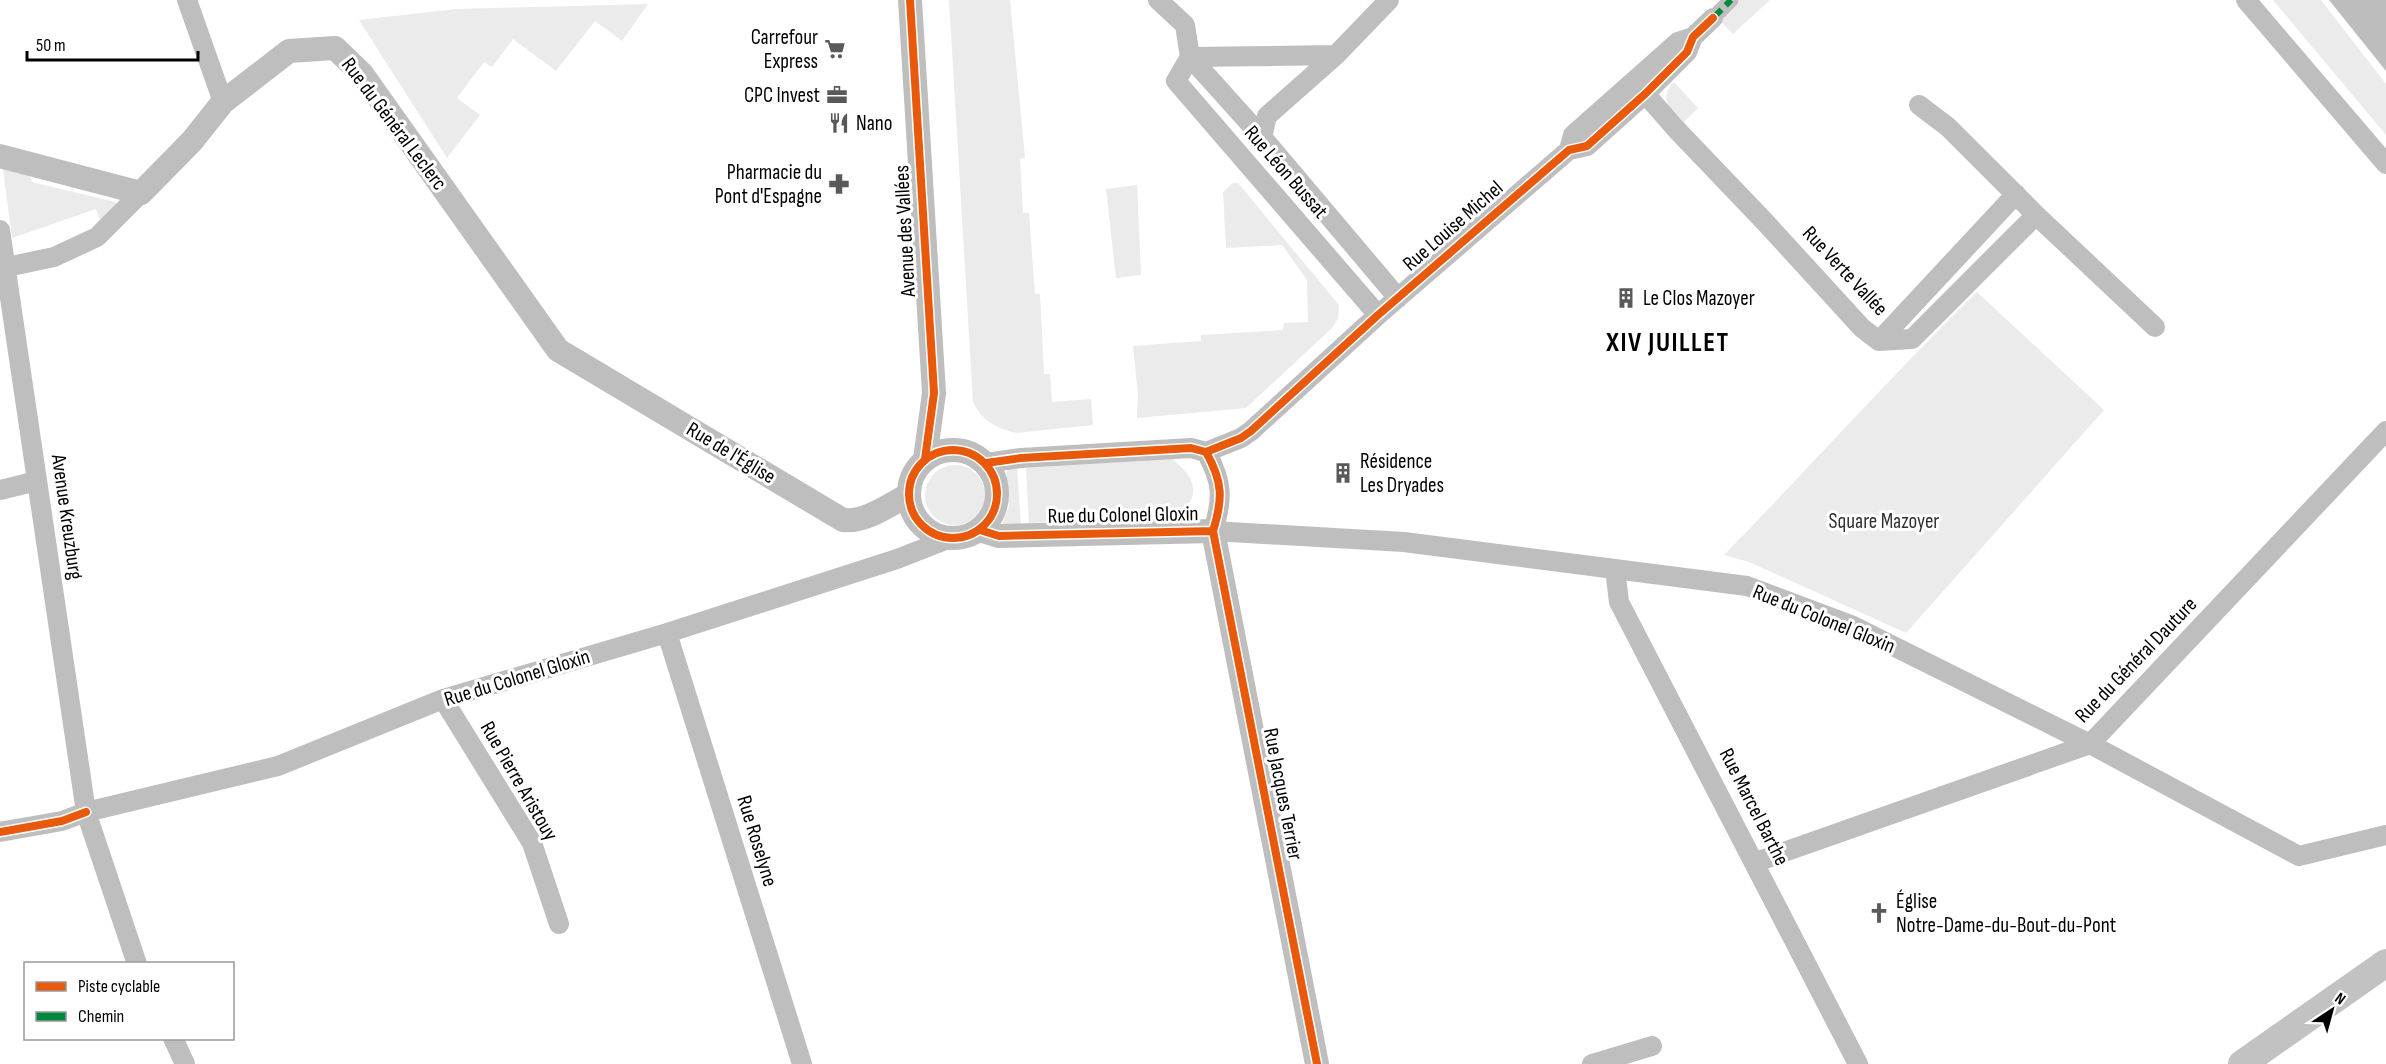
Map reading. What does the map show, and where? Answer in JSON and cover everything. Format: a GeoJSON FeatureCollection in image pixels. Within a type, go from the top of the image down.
{"type":"FeatureCollection","features":[{"type":"Feature","properties":{"kind":"main road"},"geometry":{"type":"LineString","coordinates":[[2242,1064],[2386,963]]}},
{"type":"Feature","properties":{"kind":"street"},"geometry":{"type":"LineString","coordinates":[[187,0],[223,102]]}},
{"type":"Feature","properties":{"kind":"street","name":"Avenue des Vallées"},"geometry":{"type":"LineString","coordinates":[[910,0],[934,393],[925,459]]}},
{"type":"Feature","properties":{"kind":"street"},"geometry":{"type":"LineString","coordinates":[[1158,0],[1185,25],[1190,57],[1262,137]]}},
{"type":"Feature","properties":{"kind":"street","name":"Rue Léon Bussat"},"geometry":{"type":"LineString","coordinates":[[1389,0],[1336,55],[1267,116],[1262,137],[1398,298]]}},
{"type":"Feature","properties":{"kind":"street"},"geometry":{"type":"LineString","coordinates":[[1713,18],[1731,0]]}},
{"type":"Feature","properties":{"kind":"street"},"geometry":{"type":"LineString","coordinates":[[2246,0],[2386,164]]}},
{"type":"Feature","properties":{"kind":"street","name":"Rue Louise Michel"},"geometry":{"type":"LineString","coordinates":[[1217,471],[1241,438],[1378,315],[1569,150],[1573,135],[1640,88],[1678,42],[1693,38],[1713,18]]}},
{"type":"Feature","properties":{"kind":"street","name":"Rue du Général Leclerc"},"geometry":{"type":"LineString","coordinates":[[141,193],[192,141],[223,102],[289,51],[335,48],[362,74],[558,350]]}},
{"type":"Feature","properties":{"kind":"street"},"geometry":{"type":"LineString","coordinates":[[1190,57],[1336,55]]}},
{"type":"Feature","properties":{"kind":"street","name":"Rue Léon Bussat"},"geometry":{"type":"LineString","coordinates":[[1190,57],[1176,81],[1378,315]]}},
{"type":"Feature","properties":{"kind":"street","name":"Rue Verte Vallée"},"geometry":{"type":"LineString","coordinates":[[1640,88],[1862,328],[1879,341],[1912,339],[2036,215]]}},
{"type":"Feature","properties":{"kind":"street"},"geometry":{"type":"LineString","coordinates":[[1919,105],[1948,127],[2036,215],[2155,327]]}},
{"type":"Feature","properties":{"kind":"street"},"geometry":{"type":"LineString","coordinates":[[0,156],[141,193]]}},
{"type":"Feature","properties":{"kind":"street"},"geometry":{"type":"LineString","coordinates":[[7,267],[54,257],[97,237],[141,193]]}},
{"type":"Feature","properties":{"kind":"street"},"geometry":{"type":"LineString","coordinates":[[1879,341],[2016,194]]}},
{"type":"Feature","properties":{"kind":"street","name":"Avenue Kreuzburg"},"geometry":{"type":"LineString","coordinates":[[0,230],[86,812],[137,962]]}},
{"type":"Feature","properties":{"kind":"street","name":"Rue de l'Église"},"geometry":{"type":"LineString","coordinates":[[558,350],[843,520],[860,519],[908,495]]}},
{"type":"Feature","properties":{"kind":"street","name":"Avenue des Vallées"},"geometry":{"type":"LineString","coordinates":[[934,393],[956,449]]}},
{"type":"Feature","properties":{"kind":"street","name":"Rue du Général Dauture"},"geometry":{"type":"LineString","coordinates":[[1756,862],[2090,744],[2386,431]]}},
{"type":"Feature","properties":{"kind":"street","name":"Rue Louise Michel"},"geometry":{"type":"LineString","coordinates":[[1206,452],[1241,438]]}},
{"type":"Feature","properties":{"kind":"street"},"geometry":{"type":"LineString","coordinates":[[986,463],[1021,458],[1191,448],[1206,452]]}},
{"type":"Feature","properties":{"kind":"street"},"geometry":{"type":"LineString","coordinates":[[956,449],[972,454],[986,463],[994,476],[998,490],[994,512],[980,530],[965,537],[948,539],[933,534],[920,524],[912,511],[908,495],[913,475],[925,459],[939,452],[956,449]]}},
{"type":"Feature","properties":{"kind":"street","name":"Rue du Colonel Gloxin"},"geometry":{"type":"LineString","coordinates":[[1206,452],[1217,471],[1221,505],[1214,531]]}},
{"type":"Feature","properties":{"kind":"street"},"geometry":{"type":"LineString","coordinates":[[0,490],[37,481]]}},
{"type":"Feature","properties":{"kind":"street","name":"Rue du Colonel Gloxin"},"geometry":{"type":"LineString","coordinates":[[980,530],[999,536],[1214,531],[1404,542],[1747,586],[1851,625],[2090,744],[2299,856],[2386,836]]}},
{"type":"Feature","properties":{"kind":"street","name":"Rue Jacques Terrier"},"geometry":{"type":"LineString","coordinates":[[1214,531],[1317,1064]]}},
{"type":"Feature","properties":{"kind":"street","name":"Rue du Colonel Gloxin"},"geometry":{"type":"LineString","coordinates":[[0,832],[62,821],[86,812],[278,766],[443,699],[667,633],[897,559],[948,539]]}},
{"type":"Feature","properties":{"kind":"street","name":"Rue Marcel Barthe"},"geometry":{"type":"LineString","coordinates":[[1615,569],[1619,602],[1756,862],[1858,1064]]}},
{"type":"Feature","properties":{"kind":"street","name":"Rue Roselyne"},"geometry":{"type":"LineString","coordinates":[[667,633],[802,1064]]}},
{"type":"Feature","properties":{"kind":"street","name":"Rue Pierre Aristouy"},"geometry":{"type":"LineString","coordinates":[[443,699],[532,843],[559,924]]}},
{"type":"Feature","properties":{"kind":"street"},"geometry":{"type":"LineString","coordinates":[[174,1040],[185,1064]]}},
{"type":"Feature","properties":{"kind":"street"},"geometry":{"type":"LineString","coordinates":[[1592,1064],[1652,1046]]}},
{"type":"Feature","properties":{"kind":"green space"},"geometry":{"type":"Polygon","coordinates":[[[949,0],[1010,0],[1025,158],[1020,159],[1023,213],[1029,213],[1035,294],[1040,294],[1044,374],[1050,374],[1052,402],[1091,399],[1093,425],[1016,433],[990,423],[973,402],[949,0]]]}},
{"type":"Feature","properties":{"kind":"green space"},"geometry":{"type":"Polygon","coordinates":[[[1739,0],[1770,0],[1733,34],[1719,20],[1739,0]]]}},
{"type":"Feature","properties":{"kind":"green space"},"geometry":{"type":"Polygon","coordinates":[[[2273,0],[2321,0],[2386,84],[2386,135],[2273,0]]]}},
{"type":"Feature","properties":{"kind":"green space"},"geometry":{"type":"Polygon","coordinates":[[[648,4],[622,41],[595,21],[556,71],[513,39],[492,67],[484,62],[457,98],[480,115],[447,158],[359,20],[456,9],[648,4]]]}},
{"type":"Feature","properties":{"kind":"green space"},"geometry":{"type":"Polygon","coordinates":[[[1674,82],[1698,108],[1682,124],[1670,108],[1666,98],[1674,82]]]}},
{"type":"Feature","properties":{"kind":"green space"},"geometry":{"type":"Polygon","coordinates":[[[3,169],[28,170],[32,182],[115,202],[117,205],[100,220],[96,209],[12,238],[3,169]]]}},
{"type":"Feature","properties":{"kind":"green space"},"geometry":{"type":"Polygon","coordinates":[[[1233,183],[1238,183],[1339,305],[1338,319],[1332,328],[1246,408],[1137,418],[1138,395],[1133,346],[1201,341],[1201,335],[1283,330],[1284,323],[1308,322],[1307,280],[1282,245],[1226,248],[1223,192],[1233,183]]]}},
{"type":"Feature","properties":{"kind":"green space"},"geometry":{"type":"Polygon","coordinates":[[[1137,185],[1141,275],[1116,278],[1106,189],[1137,185]]]}},
{"type":"Feature","properties":{"kind":"green space","name":"Square Mazoyer"},"geometry":{"type":"Polygon","coordinates":[[[1977,292],[2104,410],[1906,633],[1749,562],[1724,555],[1913,357],[1977,292]]]}},
{"type":"Feature","properties":{"kind":"green space"},"geometry":{"type":"Polygon","coordinates":[[[1171,458],[1185,471],[1193,485],[1191,499],[1179,515],[1029,523],[1026,468],[1171,458]]]}},
{"type":"Feature","properties":{"kind":"green space"},"geometry":{"type":"Polygon","coordinates":[[[949,465],[961,465],[972,470],[980,478],[985,495],[983,507],[972,520],[961,525],[949,525],[938,520],[930,512],[925,501],[925,489],[930,478],[938,470],[949,465]]]}},
{"type":"Feature","properties":{"kind":"green space"},"geometry":{"type":"Polygon","coordinates":[[[1017,465],[1021,527],[1001,527],[1009,506],[1006,474],[1009,467],[1017,465]]]}},
{"type":"Feature","properties":{"kind":"shaded area"},"geometry":{"type":"Polygon","coordinates":[[[2329,0],[2386,0],[2386,71],[2329,0]]]}},
{"type":"Feature","properties":{"kind":"marked path"},"geometry":{"type":"LineString","coordinates":[[1713,18],[1731,0]]}},
{"type":"Feature","properties":{"kind":"cycle path"},"geometry":{"type":"LineString","coordinates":[[910,0],[934,393],[925,459]]}},
{"type":"Feature","properties":{"kind":"cycle path"},"geometry":{"type":"LineString","coordinates":[[1206,452],[1241,438],[1251,431],[1378,315],[1569,150],[1587,146],[1645,94],[1687,52],[1693,37],[1713,18]]}},
{"type":"Feature","properties":{"kind":"cycle path"},"geometry":{"type":"LineString","coordinates":[[986,463],[1021,458],[1191,448],[1206,452],[1216,472],[1220,491],[1219,509],[1213,531],[1317,1064]]}},
{"type":"Feature","properties":{"kind":"cycle path"},"geometry":{"type":"LineString","coordinates":[[953,450],[978,457],[990,469],[997,494],[990,519],[978,531],[953,538],[928,531],[916,519],[909,494],[916,469],[928,457],[953,450]]}},
{"type":"Feature","properties":{"kind":"cycle path"},"geometry":{"type":"LineString","coordinates":[[980,530],[999,536],[1213,531]]}},
{"type":"Feature","properties":{"kind":"cycle path"},"geometry":{"type":"LineString","coordinates":[[0,832],[62,821],[86,812]]}},
{"type":"Feature","properties":{"kind":"place","name":"Carrefour Express"},"geometry":{"type":"Point","coordinates":[835,49]}},
{"type":"Feature","properties":{"kind":"place","name":"CPC Invest"},"geometry":{"type":"Point","coordinates":[837,95]}},
{"type":"Feature","properties":{"kind":"place","name":"Nano"},"geometry":{"type":"Point","coordinates":[839,123]}},
{"type":"Feature","properties":{"kind":"place","name":"Pharmacie du Pont d'Espagne"},"geometry":{"type":"Point","coordinates":[839,184]}},
{"type":"Feature","properties":{"kind":"place","name":"Le Clos Mazoyer"},"geometry":{"type":"Point","coordinates":[1626,298]}},
{"type":"Feature","properties":{"kind":"place","name":"Résidence Les Dryades"},"geometry":{"type":"Point","coordinates":[1343,473]}},
{"type":"Feature","properties":{"kind":"place","name":"Église Notre-Dame-du-Bout-du-Pont"},"geometry":{"type":"Point","coordinates":[1879,913]}},
{"type":"Feature","properties":{"kind":"district","name":"XIV JUILLET"},"geometry":{"type":"Point","coordinates":[1668,343]}}]}
